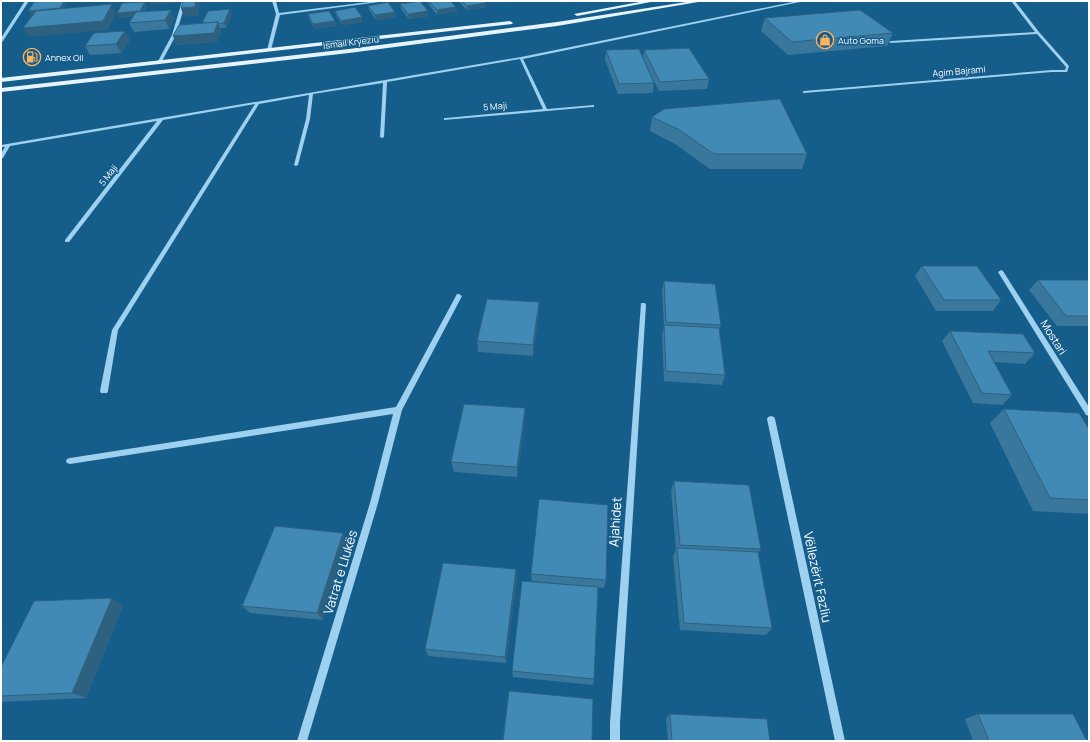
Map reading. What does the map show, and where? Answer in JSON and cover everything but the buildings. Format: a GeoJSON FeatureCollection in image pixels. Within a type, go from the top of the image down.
{"type":"FeatureCollection","features":[{"type":"Feature","properties":{"kind":"main road"},"geometry":{"type":"LineString","coordinates":[[568,15],[654,1]]}},
{"type":"Feature","properties":{"kind":"main road","name":"Ismail Kryeziu"},"geometry":{"type":"LineString","coordinates":[[1,90],[349,51],[557,24],[702,1]]}},
{"type":"Feature","properties":{"kind":"main road"},"geometry":{"type":"LineString","coordinates":[[529,21],[552,18]]}},
{"type":"Feature","properties":{"kind":"main road","name":"Ismail Kryeziu"},"geometry":{"type":"LineString","coordinates":[[1,80],[513,23]]}},
{"type":"Feature","properties":{"kind":"street"},"geometry":{"type":"LineString","coordinates":[[1,41],[27,1]]}},
{"type":"Feature","properties":{"kind":"street"},"geometry":{"type":"LineString","coordinates":[[159,63],[174,35],[184,1]]}},
{"type":"Feature","properties":{"kind":"street"},"geometry":{"type":"LineString","coordinates":[[269,50],[278,14],[274,1]]}},
{"type":"Feature","properties":{"kind":"street"},"geometry":{"type":"LineString","coordinates":[[278,14],[385,1]]}},
{"type":"Feature","properties":{"kind":"street"},"geometry":{"type":"LineString","coordinates":[[1,146],[257,104],[521,58],[803,1]]}},
{"type":"Feature","properties":{"kind":"street","name":"Agim Bajrami"},"geometry":{"type":"LineString","coordinates":[[804,92],[1066,71],[1068,67],[1038,33],[1013,1]]}},
{"type":"Feature","properties":{"kind":"street"},"geometry":{"type":"LineString","coordinates":[[891,42],[1038,33]]}},
{"type":"Feature","properties":{"kind":"street"},"geometry":{"type":"LineString","coordinates":[[521,58],[545,109]]}},
{"type":"Feature","properties":{"kind":"street"},"geometry":{"type":"LineString","coordinates":[[382,137],[385,82]]}},
{"type":"Feature","properties":{"kind":"street"},"geometry":{"type":"LineString","coordinates":[[296,164],[308,119],[311,94]]}},
{"type":"Feature","properties":{"kind":"street"},"geometry":{"type":"LineString","coordinates":[[104,391],[114,330],[257,104]]}},
{"type":"Feature","properties":{"kind":"street","name":"5 Maji"},"geometry":{"type":"LineString","coordinates":[[446,118],[592,106]]}},
{"type":"Feature","properties":{"kind":"street","name":"5 Maji"},"geometry":{"type":"LineString","coordinates":[[67,241],[161,119]]}},
{"type":"Feature","properties":{"kind":"street"},"geometry":{"type":"LineString","coordinates":[[1,158],[8,145]]}},
{"type":"Feature","properties":{"kind":"street","name":"Mostari"},"geometry":{"type":"LineString","coordinates":[[1001,272],[1089,413]]}},
{"type":"Feature","properties":{"kind":"street","name":"Vatrat e Llukës"},"geometry":{"type":"LineString","coordinates":[[302,741],[374,503],[398,410],[459,296]]}},
{"type":"Feature","properties":{"kind":"street","name":"Ajahidet"},"geometry":{"type":"LineString","coordinates":[[615,741],[643,305]]}},
{"type":"Feature","properties":{"kind":"street"},"geometry":{"type":"LineString","coordinates":[[70,461],[398,410]]}},
{"type":"Feature","properties":{"kind":"street","name":"Vëllezërit Fazliu"},"geometry":{"type":"LineString","coordinates":[[771,419],[840,741]]}},
{"type":"Feature","properties":{"kind":"place","name":"Auto Goma"},"geometry":{"type":"Point","coordinates":[825,40]}},
{"type":"Feature","properties":{"kind":"place","name":"Annex Oil"},"geometry":{"type":"Point","coordinates":[32,57]}}]}
